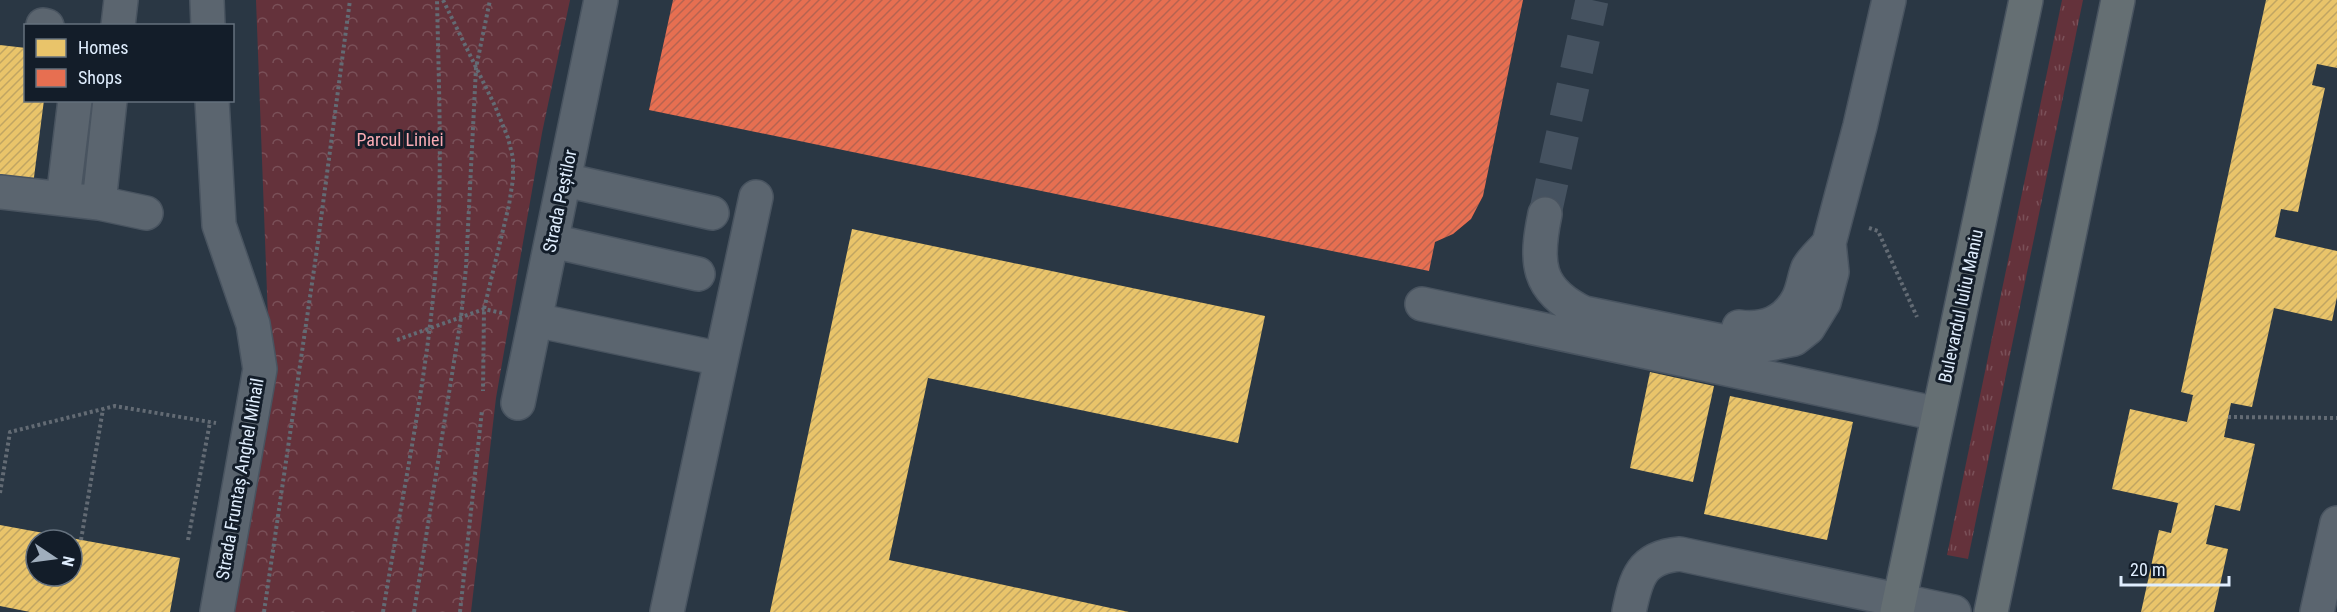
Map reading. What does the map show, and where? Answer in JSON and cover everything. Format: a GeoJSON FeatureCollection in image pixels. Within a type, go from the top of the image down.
{"type":"FeatureCollection","features":[{"type":"Feature","properties":{"kind":"main road","name":"Bulevardul Iuliu Maniu"},"geometry":{"type":"LineString","coordinates":[[1898,606],[2026,0]]}},
{"type":"Feature","properties":{"kind":"main road"},"geometry":{"type":"LineString","coordinates":[[1991,612],[2118,0]]}},
{"type":"Feature","properties":{"kind":"street"},"geometry":{"type":"LineString","coordinates":[[118,24],[121,0]]}},
{"type":"Feature","properties":{"kind":"street"},"geometry":{"type":"LineString","coordinates":[[207,0],[208,24]]}},
{"type":"Feature","properties":{"kind":"street","name":"Strada Peștilor"},"geometry":{"type":"LineString","coordinates":[[518,403],[601,0]]}},
{"type":"Feature","properties":{"kind":"street"},"geometry":{"type":"LineString","coordinates":[[1542,228],[1540,269],[1553,291],[1566,304],[1584,312],[1730,343],[1759,346],[1794,339],[1808,328],[1824,302],[1831,258],[1889,0]]}},
{"type":"Feature","properties":{"kind":"street"},"geometry":{"type":"LineString","coordinates":[[63,199],[75,102]]}},
{"type":"Feature","properties":{"kind":"street"},"geometry":{"type":"LineString","coordinates":[[99,203],[110,102]]}},
{"type":"Feature","properties":{"kind":"street","name":"Strada Fruntaș Anghel Mihail"},"geometry":{"type":"LineString","coordinates":[[212,102],[219,225],[252,324],[260,369],[217,612]]}},
{"type":"Feature","properties":{"kind":"street"},"geometry":{"type":"LineString","coordinates":[[565,180],[712,213]]}},
{"type":"Feature","properties":{"kind":"street"},"geometry":{"type":"LineString","coordinates":[[0,192],[99,203],[146,213]]}},
{"type":"Feature","properties":{"kind":"street"},"geometry":{"type":"LineString","coordinates":[[667,612],[756,197]]}},
{"type":"Feature","properties":{"kind":"street"},"geometry":{"type":"LineString","coordinates":[[552,241],[698,274]]}},
{"type":"Feature","properties":{"kind":"street"},"geometry":{"type":"LineString","coordinates":[[1422,304],[1938,414]]}},
{"type":"Feature","properties":{"kind":"street"},"geometry":{"type":"LineString","coordinates":[[535,320],[721,359]]}},
{"type":"Feature","properties":{"kind":"street"},"geometry":{"type":"LineString","coordinates":[[2318,612],[2337,523]]}},
{"type":"Feature","properties":{"kind":"street"},"geometry":{"type":"LineString","coordinates":[[1629,612],[1634,585],[1641,573],[1658,558],[1680,554],[1898,606],[1954,612]]}},
{"type":"Feature","properties":{"kind":"path"},"geometry":{"type":"LineString","coordinates":[[264,612],[317,249],[350,0]]}},
{"type":"Feature","properties":{"kind":"path"},"geometry":{"type":"LineString","coordinates":[[383,612],[429,330],[438,236],[437,0]]}},
{"type":"Feature","properties":{"kind":"path"},"geometry":{"type":"LineString","coordinates":[[443,0],[508,138],[513,158],[509,205],[484,309],[482,415],[460,612]]}},
{"type":"Feature","properties":{"kind":"path"},"geometry":{"type":"LineString","coordinates":[[414,612],[461,318],[466,267],[476,68],[489,0]]}},
{"type":"Feature","properties":{"kind":"path"},"geometry":{"type":"LineString","coordinates":[[1878,231],[1917,317]]}},
{"type":"Feature","properties":{"kind":"path"},"geometry":{"type":"LineString","coordinates":[[397,340],[484,309],[535,320]]}},
{"type":"Feature","properties":{"kind":"path"},"geometry":{"type":"LineString","coordinates":[[0,494],[10,432],[115,406],[220,424]]}},
{"type":"Feature","properties":{"kind":"path"},"geometry":{"type":"LineString","coordinates":[[83,528],[103,409]]}},
{"type":"Feature","properties":{"kind":"path"},"geometry":{"type":"LineString","coordinates":[[2228,417],[2337,418]]}},
{"type":"Feature","properties":{"kind":"path"},"geometry":{"type":"LineString","coordinates":[[188,540],[210,422]]}},
{"type":"Feature","properties":{"kind":"green space","name":"Parcul Liniei"},"geometry":{"type":"Polygon","coordinates":[[[256,0],[570,0],[542,133],[496,398],[471,612],[233,612],[271,399],[256,0]]]}},
{"type":"Feature","properties":{"kind":"green space"},"geometry":{"type":"Polygon","coordinates":[[[2062,0],[2083,0],[1968,559],[1947,555],[2062,0]]]}},
{"type":"Feature","properties":{"kind":"building: Homes"},"geometry":{"type":"Polygon","coordinates":[[[2266,0],[2337,0],[2337,68],[2317,64],[2312,85],[2325,88],[2298,212],[2281,209],[2275,237],[2337,251],[2337,297],[2332,321],[2274,308],[2252,407],[2231,403],[2224,437],[2255,444],[2240,511],[2215,505],[2206,544],[2228,549],[2214,612],[2141,612],[2159,530],[2171,533],[2178,503],[2112,489],[2130,409],[2187,422],[2193,395],[2181,392],[2266,0]]]}},
{"type":"Feature","properties":{"kind":"building: Homes"},"geometry":{"type":"Polygon","coordinates":[[[0,45],[24,48],[24,102],[44,102],[33,185],[0,181],[0,45]]]}},
{"type":"Feature","properties":{"kind":"building: Homes"},"geometry":{"type":"Polygon","coordinates":[[[852,229],[1265,316],[1238,443],[928,378],[889,560],[1129,612],[770,612],[852,229]]]}},
{"type":"Feature","properties":{"kind":"building: Homes"},"geometry":{"type":"Polygon","coordinates":[[[1650,372],[1714,386],[1693,482],[1630,468],[1650,372]]]}},
{"type":"Feature","properties":{"kind":"building: Homes"},"geometry":{"type":"Polygon","coordinates":[[[1730,396],[1853,422],[1827,540],[1704,514],[1730,396]]]}},
{"type":"Feature","properties":{"kind":"building: Homes"},"geometry":{"type":"Polygon","coordinates":[[[0,525],[24,529],[24,588],[84,588],[84,540],[180,558],[170,612],[30,612],[0,606],[0,525]]]}},
{"type":"Feature","properties":{"kind":"building: Shops"},"geometry":{"type":"Polygon","coordinates":[[[673,0],[1523,0],[1483,196],[1471,219],[1453,234],[1435,242],[1429,271],[649,110],[673,0]]]}},
{"type":"Feature","properties":{"kind":"tunnel"},"geometry":{"type":"LineString","coordinates":[[1545,214],[1592,0]]}}]}
